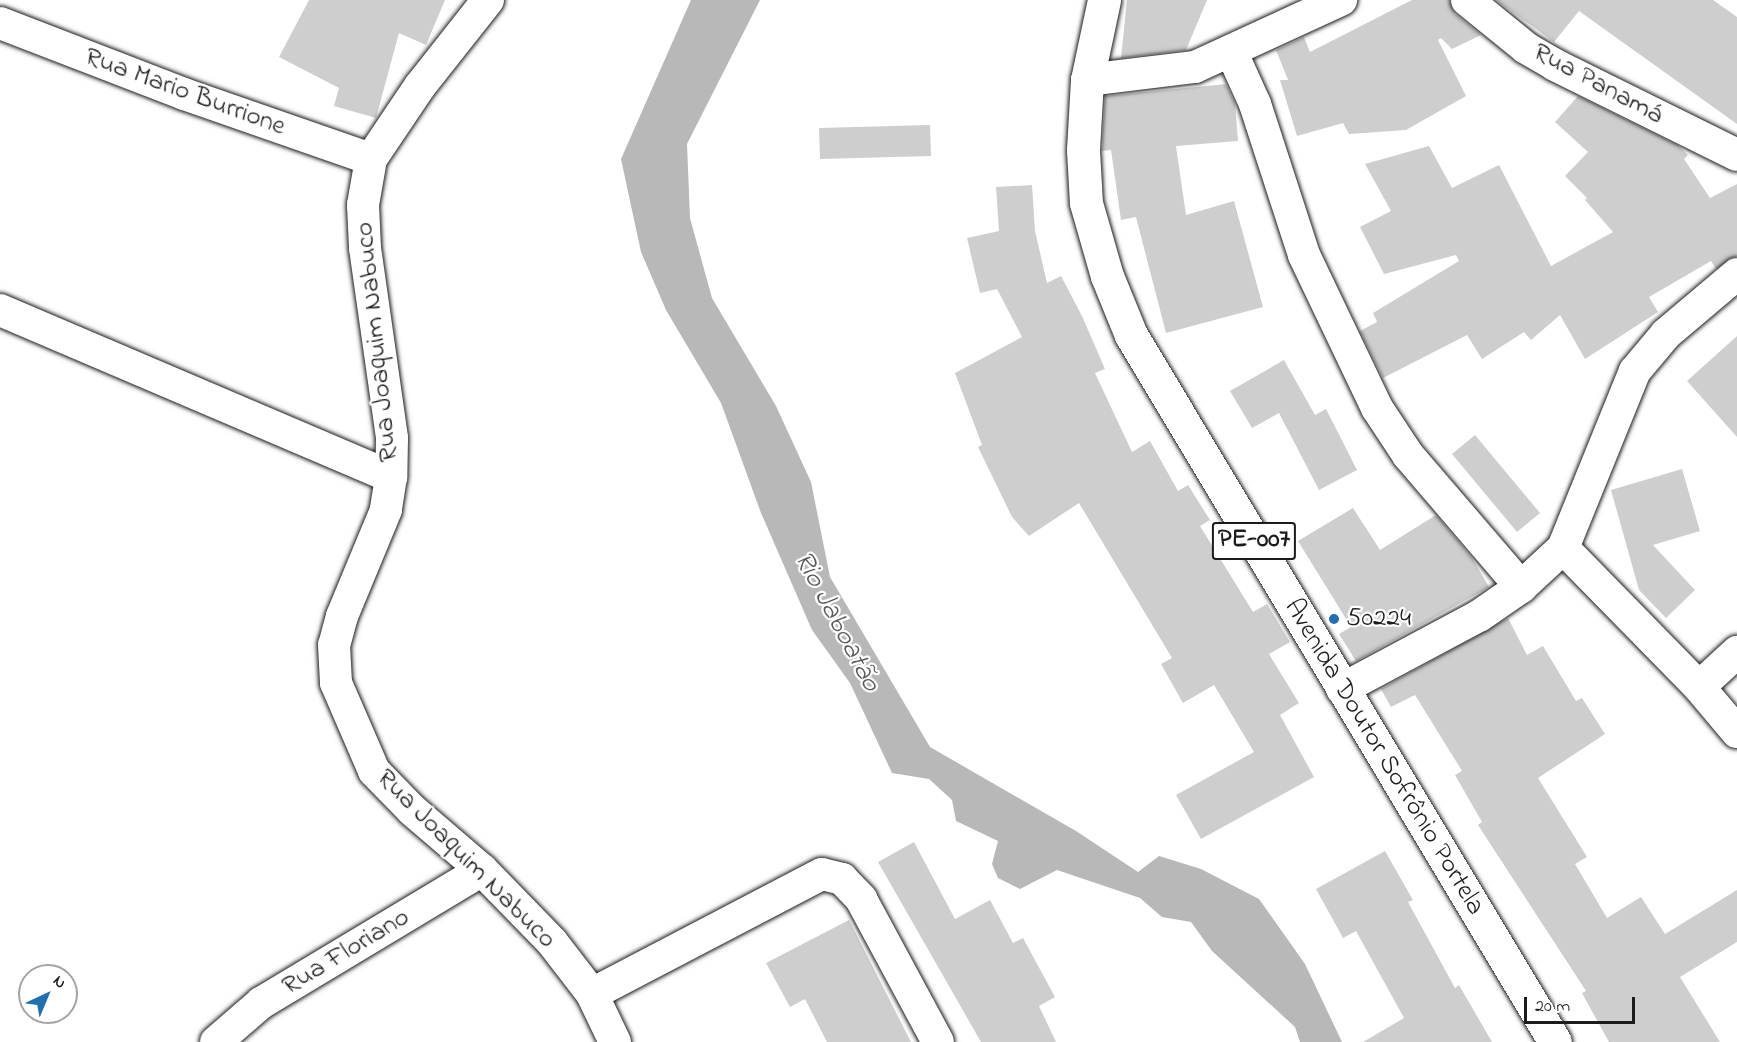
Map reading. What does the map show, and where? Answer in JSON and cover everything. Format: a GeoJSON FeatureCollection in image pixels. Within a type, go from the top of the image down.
{"type":"FeatureCollection","features":[{"type":"Feature","properties":{"kind":"main road","name":"Avenida Doutor Sofrônio Portela"},"geometry":{"type":"LineString","coordinates":[[1104,0],[1087,81],[1083,150],[1086,203],[1107,276],[1131,335],[1555,1042]]}},
{"type":"Feature","properties":{"kind":"street","name":"Rua Joaquim Nabuco"},"geometry":{"type":"LineString","coordinates":[[488,0],[420,86],[370,159],[363,205],[364,248],[392,438],[391,477],[386,510],[336,635],[336,683],[374,771],[412,810],[482,870],[552,942],[592,994],[615,1042]]}},
{"type":"Feature","properties":{"kind":"street"},"geometry":{"type":"LineString","coordinates":[[1087,81],[1176,72],[1232,53],[1341,0]]}},
{"type":"Feature","properties":{"kind":"street","name":"Rua Panamá"},"geometry":{"type":"LineString","coordinates":[[1467,0],[1526,48],[1555,65],[1737,155]]}},
{"type":"Feature","properties":{"kind":"street","name":"Rua Mario Burrione"},"geometry":{"type":"LineString","coordinates":[[0,23],[184,94],[370,159]]}},
{"type":"Feature","properties":{"kind":"street"},"geometry":{"type":"LineString","coordinates":[[1232,53],[1255,104],[1304,255],[1377,408],[1408,454],[1521,587]]}},
{"type":"Feature","properties":{"kind":"street"},"geometry":{"type":"LineString","coordinates":[[1342,689],[1479,616],[1521,587],[1563,548],[1635,371],[1666,334],[1737,274]]}},
{"type":"Feature","properties":{"kind":"street"},"geometry":{"type":"LineString","coordinates":[[0,310],[391,477]]}},
{"type":"Feature","properties":{"kind":"street"},"geometry":{"type":"LineString","coordinates":[[1563,548],[1699,687],[1737,732]]}},
{"type":"Feature","properties":{"kind":"street"},"geometry":{"type":"LineString","coordinates":[[1699,687],[1737,652]]}},
{"type":"Feature","properties":{"kind":"street","name":"Rua Floriano"},"geometry":{"type":"LineString","coordinates":[[216,1042],[261,1003],[482,870]]}},
{"type":"Feature","properties":{"kind":"street"},"geometry":{"type":"LineString","coordinates":[[592,994],[822,874],[842,879],[861,899],[938,1042]]}},
{"type":"Feature","properties":{"kind":"water","name":"Rio Jaboatão"},"geometry":{"type":"Polygon","coordinates":[[[691,0],[760,0],[687,144],[690,218],[712,298],[776,406],[811,482],[830,577],[930,747],[1076,831],[1138,872],[1159,856],[1201,869],[1259,899],[1305,964],[1342,1042],[1300,1042],[1295,1027],[1212,951],[1191,922],[1162,917],[1140,898],[1057,870],[1020,889],[998,878],[992,864],[998,841],[956,821],[952,800],[929,779],[892,773],[850,683],[812,630],[761,513],[721,403],[666,310],[641,252],[621,159],[691,0]]]}},
{"type":"Feature","properties":{"kind":"building"},"geometry":{"type":"Polygon","coordinates":[[[309,0],[445,0],[426,45],[399,33],[376,118],[334,106],[339,88],[279,57],[309,0]]]}},
{"type":"Feature","properties":{"kind":"building"},"geometry":{"type":"Polygon","coordinates":[[[1127,0],[1207,0],[1186,50],[1121,58],[1127,0]]]}},
{"type":"Feature","properties":{"kind":"building"},"geometry":{"type":"Polygon","coordinates":[[[1412,0],[1449,0],[1455,14],[1481,35],[1452,49],[1441,38],[1438,40],[1466,96],[1406,130],[1349,134],[1343,123],[1297,136],[1280,80],[1288,80],[1276,50],[1304,37],[1310,52],[1412,0]]]}},
{"type":"Feature","properties":{"kind":"building"},"geometry":{"type":"Polygon","coordinates":[[[1496,0],[1713,0],[1737,17],[1737,124],[1579,11],[1554,42],[1496,0]]]}},
{"type":"Feature","properties":{"kind":"building"},"geometry":{"type":"Polygon","coordinates":[[[1226,84],[1235,104],[1238,141],[1176,146],[1186,215],[1234,201],[1263,307],[1166,333],[1136,217],[1121,220],[1111,150],[1102,151],[1105,96],[1226,84]]]}},
{"type":"Feature","properties":{"kind":"building"},"geometry":{"type":"Polygon","coordinates":[[[1578,96],[1677,145],[1688,155],[1684,159],[1710,198],[1737,184],[1737,256],[1716,269],[1711,261],[1649,297],[1658,312],[1585,359],[1560,315],[1531,340],[1524,332],[1482,359],[1467,335],[1383,378],[1360,331],[1377,322],[1373,313],[1459,261],[1456,255],[1384,274],[1360,227],[1391,211],[1365,164],[1429,146],[1452,188],[1499,165],[1551,266],[1613,232],[1585,200],[1587,198],[1565,176],[1588,152],[1555,122],[1578,96]]]}},
{"type":"Feature","properties":{"kind":"building"},"geometry":{"type":"Polygon","coordinates":[[[930,125],[931,156],[820,159],[819,128],[930,125]]]}},
{"type":"Feature","properties":{"kind":"building"},"geometry":{"type":"Polygon","coordinates":[[[1032,185],[1035,231],[1047,283],[1061,276],[1082,316],[1105,369],[1095,373],[1132,452],[1150,441],[1178,491],[1188,485],[1210,520],[1200,526],[1253,612],[1267,604],[1290,642],[1269,654],[1299,703],[1280,715],[1314,777],[1201,839],[1176,795],[1254,752],[1214,685],[1183,703],[1161,664],[1172,658],[1079,503],[1029,536],[1012,517],[978,447],[982,445],[955,373],[1022,337],[997,289],[980,293],[967,238],[999,231],[996,187],[1032,185]]]}},
{"type":"Feature","properties":{"kind":"building"},"geometry":{"type":"Polygon","coordinates":[[[1737,336],[1737,437],[1687,381],[1737,336]]]}},
{"type":"Feature","properties":{"kind":"building"},"geometry":{"type":"Polygon","coordinates":[[[1284,360],[1315,415],[1326,409],[1357,470],[1319,490],[1279,413],[1252,428],[1230,391],[1284,360]]]}},
{"type":"Feature","properties":{"kind":"building"},"geometry":{"type":"Polygon","coordinates":[[[1475,435],[1540,513],[1517,532],[1452,454],[1475,435]]]}},
{"type":"Feature","properties":{"kind":"building"},"geometry":{"type":"Polygon","coordinates":[[[1682,469],[1700,531],[1653,545],[1695,590],[1666,618],[1639,590],[1611,490],[1682,469]]]}},
{"type":"Feature","properties":{"kind":"building"},"geometry":{"type":"Polygon","coordinates":[[[1353,508],[1380,550],[1436,515],[1472,558],[1489,587],[1356,661],[1339,634],[1351,627],[1298,541],[1353,508]]]}},
{"type":"Feature","properties":{"kind":"building"},"geometry":{"type":"Polygon","coordinates":[[[1508,618],[1527,655],[1543,646],[1576,701],[1582,698],[1605,734],[1538,778],[1587,857],[1575,864],[1607,918],[1641,897],[1665,934],[1737,890],[1737,942],[1680,977],[1720,1042],[1609,1042],[1582,993],[1586,991],[1478,825],[1482,822],[1455,775],[1462,771],[1415,695],[1391,707],[1381,689],[1508,618]]]}},
{"type":"Feature","properties":{"kind":"building"},"geometry":{"type":"Polygon","coordinates":[[[914,842],[955,919],[990,900],[1013,943],[1023,938],[1055,997],[1039,1006],[1056,1042],[981,1042],[878,862],[914,842]]]}},
{"type":"Feature","properties":{"kind":"building"},"geometry":{"type":"Polygon","coordinates":[[[1385,851],[1413,900],[1408,902],[1455,988],[1459,985],[1492,1042],[1363,1042],[1404,1018],[1356,931],[1343,938],[1316,889],[1385,851]]]}},
{"type":"Feature","properties":{"kind":"building"},"geometry":{"type":"Polygon","coordinates":[[[849,920],[911,1042],[827,1042],[805,999],[790,1007],[766,963],[849,920]]]}},
{"type":"Feature","properties":{"kind":"place","name":"50224"},"geometry":{"type":"Point","coordinates":[1334,619]}}]}
